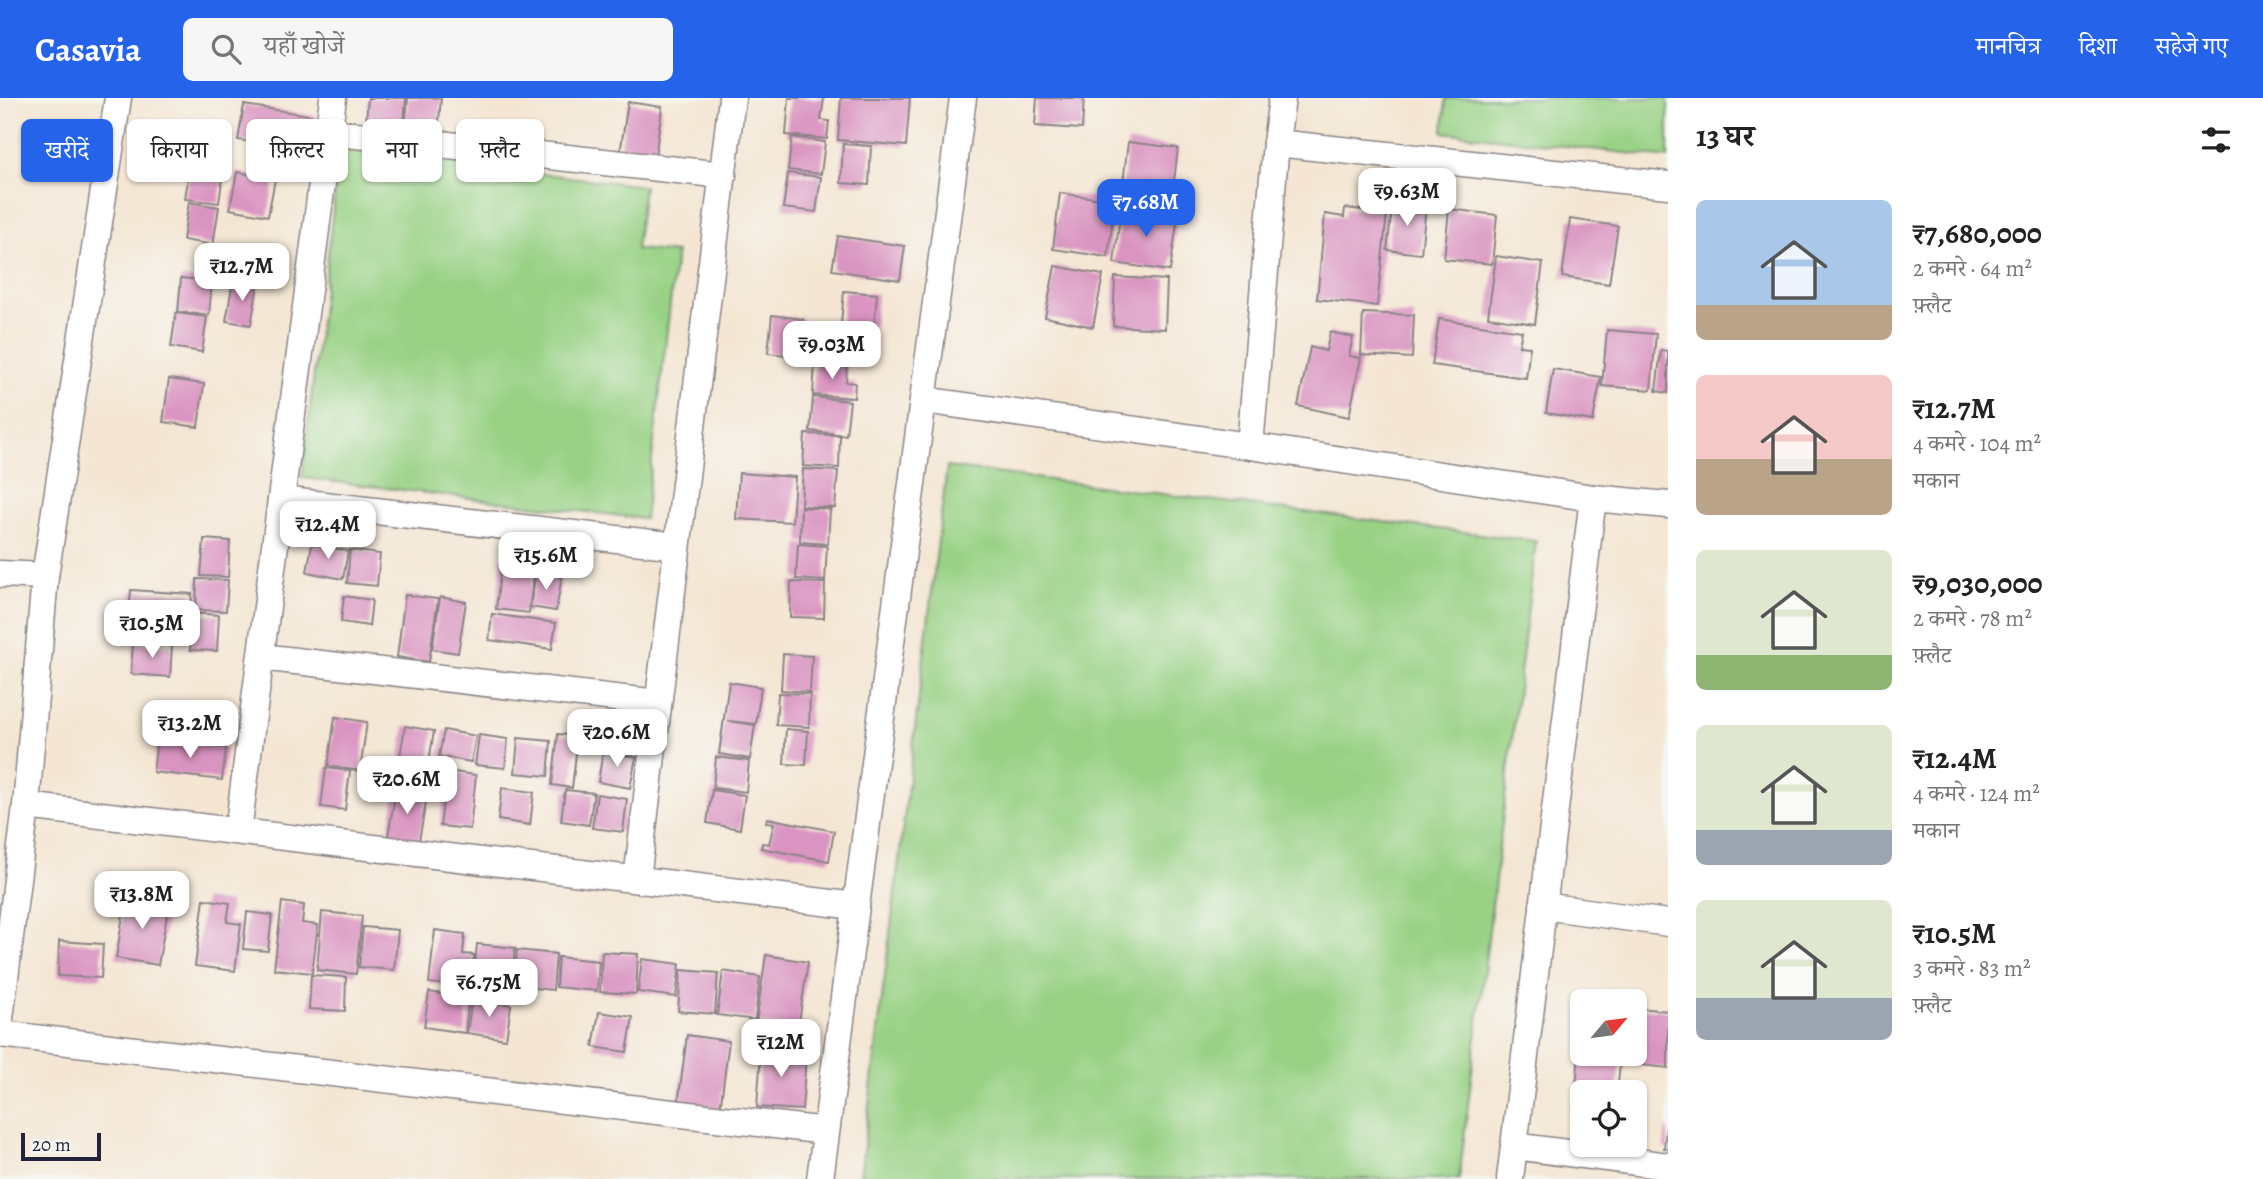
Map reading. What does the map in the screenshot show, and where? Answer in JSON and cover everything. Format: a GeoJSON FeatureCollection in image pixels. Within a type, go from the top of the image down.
{"type":"FeatureCollection","features":[{"type":"Feature","properties":{"kind":"street"},"geometry":{"type":"LineString","coordinates":[[0,1019],[26,806],[45,576],[118,98]]}},
{"type":"Feature","properties":{"kind":"street"},"geometry":{"type":"LineString","coordinates":[[331,119],[333,98]]}},
{"type":"Feature","properties":{"kind":"street"},"geometry":{"type":"LineString","coordinates":[[637,879],[732,98]]}},
{"type":"Feature","properties":{"kind":"street"},"geometry":{"type":"LineString","coordinates":[[820,1179],[963,98]]}},
{"type":"Feature","properties":{"kind":"street"},"geometry":{"type":"LineString","coordinates":[[1250,446],[1282,98]]}},
{"type":"Feature","properties":{"kind":"street"},"geometry":{"type":"LineString","coordinates":[[348,134],[723,175]]}},
{"type":"Feature","properties":{"kind":"street"},"geometry":{"type":"LineString","coordinates":[[1276,143],[1668,185]]}},
{"type":"Feature","properties":{"kind":"street"},"geometry":{"type":"LineString","coordinates":[[239,831],[322,182]]}},
{"type":"Feature","properties":{"kind":"street"},"geometry":{"type":"LineString","coordinates":[[923,400],[1593,498],[1668,505]]}},
{"type":"Feature","properties":{"kind":"street"},"geometry":{"type":"LineString","coordinates":[[1510,1179],[1593,498]]}},
{"type":"Feature","properties":{"kind":"street"},"geometry":{"type":"LineString","coordinates":[[281,500],[677,547]]}},
{"type":"Feature","properties":{"kind":"street"},"geometry":{"type":"LineString","coordinates":[[0,573],[45,576]]}},
{"type":"Feature","properties":{"kind":"street"},"geometry":{"type":"LineString","coordinates":[[261,657],[658,703]]}},
{"type":"Feature","properties":{"kind":"street"},"geometry":{"type":"LineString","coordinates":[[26,806],[856,906]]}},
{"type":"Feature","properties":{"kind":"street"},"geometry":{"type":"LineString","coordinates":[[1543,906],[1668,923]]}},
{"type":"Feature","properties":{"kind":"street"},"geometry":{"type":"LineString","coordinates":[[0,1034],[826,1131]]}},
{"type":"Feature","properties":{"kind":"street"},"geometry":{"type":"LineString","coordinates":[[1514,1146],[1668,1166]]}},
{"type":"Feature","properties":{"kind":"green space"},"geometry":{"type":"Polygon","coordinates":[[[1446,98],[1668,98],[1668,158],[1443,132],[1446,98]]]}},
{"type":"Feature","properties":{"kind":"green space"},"geometry":{"type":"Polygon","coordinates":[[[348,150],[362,152],[362,182],[442,182],[442,161],[456,163],[456,182],[544,182],[544,174],[644,186],[636,249],[676,253],[645,519],[302,478],[336,182],[348,182],[348,150]]]}},
{"type":"Feature","properties":{"kind":"green space"},"geometry":{"type":"Polygon","coordinates":[[[947,467],[1536,541],[1459,1179],[860,1179],[947,467]]]}},
{"type":"Feature","properties":{"kind":"building"},"geometry":{"type":"Polygon","coordinates":[[[368,98],[406,98],[404,119],[366,119],[368,98]]]}},
{"type":"Feature","properties":{"kind":"building"},"geometry":{"type":"Polygon","coordinates":[[[408,98],[441,98],[439,119],[406,119],[408,98]]]}},
{"type":"Feature","properties":{"kind":"building"},"geometry":{"type":"Polygon","coordinates":[[[789,98],[824,98],[821,120],[829,121],[827,139],[786,135],[789,98]]]}},
{"type":"Feature","properties":{"kind":"building"},"geometry":{"type":"Polygon","coordinates":[[[841,98],[910,98],[906,146],[838,140],[841,98]]]}},
{"type":"Feature","properties":{"kind":"building"},"geometry":{"type":"Polygon","coordinates":[[[1037,98],[1084,98],[1082,129],[1035,126],[1037,98]]]}},
{"type":"Feature","properties":{"kind":"building"},"geometry":{"type":"Polygon","coordinates":[[[628,102],[662,107],[654,165],[619,160],[628,102]]]}},
{"type":"Feature","properties":{"kind":"building"},"geometry":{"type":"Polygon","coordinates":[[[244,105],[315,116],[315,119],[246,119],[246,141],[238,140],[244,105]]]}},
{"type":"Feature","properties":{"kind":"building"},"geometry":{"type":"Polygon","coordinates":[[[792,137],[825,142],[821,174],[788,170],[792,137]]]}},
{"type":"Feature","properties":{"kind":"building"},"geometry":{"type":"Polygon","coordinates":[[[1128,142],[1178,148],[1171,206],[1121,199],[1128,142]]]}},
{"type":"Feature","properties":{"kind":"building"},"geometry":{"type":"Polygon","coordinates":[[[843,144],[871,146],[869,185],[841,183],[843,144]]]}},
{"type":"Feature","properties":{"kind":"building"},"geometry":{"type":"Polygon","coordinates":[[[237,172],[246,174],[246,182],[274,182],[268,216],[230,209],[237,172]]]}},
{"type":"Feature","properties":{"kind":"building"},"geometry":{"type":"Polygon","coordinates":[[[788,173],[821,177],[816,212],[783,208],[788,173]]]}},
{"type":"Feature","properties":{"kind":"building"},"geometry":{"type":"Polygon","coordinates":[[[188,182],[222,182],[219,203],[185,199],[188,182]]]}},
{"type":"Feature","properties":{"kind":"building"},"geometry":{"type":"Polygon","coordinates":[[[1060,193],[1115,201],[1108,257],[1053,249],[1060,193]]]}},
{"type":"Feature","properties":{"kind":"building"},"geometry":{"type":"Polygon","coordinates":[[[1393,201],[1426,205],[1421,254],[1387,250],[1393,201]]]}},
{"type":"Feature","properties":{"kind":"building"},"geometry":{"type":"Polygon","coordinates":[[[189,202],[219,207],[213,245],[183,240],[189,202]]]}},
{"type":"Feature","properties":{"kind":"building"},"geometry":{"type":"Polygon","coordinates":[[[1121,208],[1178,216],[1170,271],[1114,263],[1121,208]]]}},
{"type":"Feature","properties":{"kind":"building"},"geometry":{"type":"Polygon","coordinates":[[[1345,208],[1387,213],[1377,306],[1317,299],[1325,214],[1344,217],[1345,208]]]}},
{"type":"Feature","properties":{"kind":"building"},"geometry":{"type":"Polygon","coordinates":[[[1449,209],[1497,215],[1492,264],[1444,259],[1449,209]]]}},
{"type":"Feature","properties":{"kind":"building"},"geometry":{"type":"Polygon","coordinates":[[[1570,219],[1618,226],[1609,284],[1562,277],[1570,219]]]}},
{"type":"Feature","properties":{"kind":"building"},"geometry":{"type":"Polygon","coordinates":[[[838,236],[905,246],[900,280],[832,270],[838,236]]]}},
{"type":"Feature","properties":{"kind":"building"},"geometry":{"type":"Polygon","coordinates":[[[1496,256],[1543,263],[1535,324],[1488,317],[1496,256]]]}},
{"type":"Feature","properties":{"kind":"building"},"geometry":{"type":"Polygon","coordinates":[[[1055,266],[1103,275],[1093,327],[1045,317],[1055,266]]]}},
{"type":"Feature","properties":{"kind":"building"},"geometry":{"type":"Polygon","coordinates":[[[1115,277],[1167,280],[1165,329],[1113,326],[1115,277]]]}},
{"type":"Feature","properties":{"kind":"building"},"geometry":{"type":"Polygon","coordinates":[[[181,278],[212,281],[209,315],[178,312],[181,278]]]}},
{"type":"Feature","properties":{"kind":"building"},"geometry":{"type":"Polygon","coordinates":[[[233,281],[258,285],[251,325],[226,321],[233,281]]]}},
{"type":"Feature","properties":{"kind":"building"},"geometry":{"type":"Polygon","coordinates":[[[844,291],[877,294],[874,327],[841,324],[844,291]]]}},
{"type":"Feature","properties":{"kind":"building"},"geometry":{"type":"Polygon","coordinates":[[[176,313],[207,317],[202,352],[171,347],[176,313]]]}},
{"type":"Feature","properties":{"kind":"building"},"geometry":{"type":"Polygon","coordinates":[[[1363,313],[1414,315],[1412,358],[1361,355],[1363,313]]]}},
{"type":"Feature","properties":{"kind":"building"},"geometry":{"type":"Polygon","coordinates":[[[772,315],[803,319],[799,357],[768,353],[772,315]]]}},
{"type":"Feature","properties":{"kind":"building"},"geometry":{"type":"Polygon","coordinates":[[[1439,319],[1522,331],[1519,346],[1530,347],[1526,378],[1432,365],[1439,319]]]}},
{"type":"Feature","properties":{"kind":"building"},"geometry":{"type":"Polygon","coordinates":[[[821,326],[853,328],[851,363],[819,361],[821,326]]]}},
{"type":"Feature","properties":{"kind":"building"},"geometry":{"type":"Polygon","coordinates":[[[1607,330],[1656,334],[1651,390],[1602,386],[1607,330]]]}},
{"type":"Feature","properties":{"kind":"building"},"geometry":{"type":"Polygon","coordinates":[[[1330,332],[1353,337],[1349,356],[1361,358],[1349,417],[1298,406],[1310,347],[1326,351],[1330,332]]]}},
{"type":"Feature","properties":{"kind":"building"},"geometry":{"type":"Polygon","coordinates":[[[1661,350],[1668,351],[1668,393],[1656,391],[1661,350]]]}},
{"type":"Feature","properties":{"kind":"building"},"geometry":{"type":"Polygon","coordinates":[[[815,362],[847,364],[846,382],[855,383],[854,398],[813,395],[815,362]]]}},
{"type":"Feature","properties":{"kind":"building"},"geometry":{"type":"Polygon","coordinates":[[[1553,369],[1601,377],[1593,421],[1546,413],[1553,369]]]}},
{"type":"Feature","properties":{"kind":"building"},"geometry":{"type":"Polygon","coordinates":[[[169,379],[204,384],[198,427],[163,422],[169,379]]]}},
{"type":"Feature","properties":{"kind":"building"},"geometry":{"type":"Polygon","coordinates":[[[813,397],[850,401],[846,435],[810,431],[813,397]]]}},
{"type":"Feature","properties":{"kind":"building"},"geometry":{"type":"Polygon","coordinates":[[[805,434],[840,435],[839,468],[803,466],[805,434]]]}},
{"type":"Feature","properties":{"kind":"building"},"geometry":{"type":"Polygon","coordinates":[[[803,469],[838,471],[835,508],[801,506],[803,469]]]}},
{"type":"Feature","properties":{"kind":"building"},"geometry":{"type":"Polygon","coordinates":[[[739,473],[795,477],[792,522],[736,519],[739,473]]]}},
{"type":"Feature","properties":{"kind":"building"},"geometry":{"type":"Polygon","coordinates":[[[801,507],[830,509],[828,544],[800,542],[801,507]]]}},
{"type":"Feature","properties":{"kind":"building"},"geometry":{"type":"Polygon","coordinates":[[[204,539],[230,541],[228,577],[201,576],[204,539]]]}},
{"type":"Feature","properties":{"kind":"building"},"geometry":{"type":"Polygon","coordinates":[[[312,544],[348,551],[343,579],[307,572],[312,544]]]}},
{"type":"Feature","properties":{"kind":"building"},"geometry":{"type":"Polygon","coordinates":[[[798,544],[827,546],[825,581],[796,579],[798,544]]]}},
{"type":"Feature","properties":{"kind":"building"},"geometry":{"type":"Polygon","coordinates":[[[350,550],[380,554],[377,586],[347,583],[350,550]]]}},
{"type":"Feature","properties":{"kind":"building"},"geometry":{"type":"Polygon","coordinates":[[[502,556],[535,559],[529,613],[496,609],[502,556]]]}},
{"type":"Feature","properties":{"kind":"building"},"geometry":{"type":"Polygon","coordinates":[[[536,572],[562,576],[556,611],[530,607],[536,572]]]}},
{"type":"Feature","properties":{"kind":"building"},"geometry":{"type":"Polygon","coordinates":[[[197,579],[228,580],[226,611],[196,610],[197,579]]]}},
{"type":"Feature","properties":{"kind":"building"},"geometry":{"type":"Polygon","coordinates":[[[791,582],[825,583],[824,618],[790,617],[791,582]]]}},
{"type":"Feature","properties":{"kind":"building"},"geometry":{"type":"Polygon","coordinates":[[[131,590],[192,594],[191,613],[219,615],[217,651],[190,650],[191,630],[128,627],[131,590]]]}},
{"type":"Feature","properties":{"kind":"building"},"geometry":{"type":"Polygon","coordinates":[[[405,595],[438,599],[429,662],[397,657],[405,595]]]}},
{"type":"Feature","properties":{"kind":"building"},"geometry":{"type":"Polygon","coordinates":[[[344,596],[372,600],[369,626],[341,622],[344,596]]]}},
{"type":"Feature","properties":{"kind":"building"},"geometry":{"type":"Polygon","coordinates":[[[440,597],[466,602],[458,653],[432,649],[440,597]]]}},
{"type":"Feature","properties":{"kind":"building"},"geometry":{"type":"Polygon","coordinates":[[[492,614],[556,623],[552,649],[489,640],[492,614]]]}},
{"type":"Feature","properties":{"kind":"building"},"geometry":{"type":"Polygon","coordinates":[[[133,643],[172,646],[170,677],[131,674],[133,643]]]}},
{"type":"Feature","properties":{"kind":"building"},"geometry":{"type":"Polygon","coordinates":[[[783,654],[812,656],[810,692],[781,690],[783,654]]]}},
{"type":"Feature","properties":{"kind":"building"},"geometry":{"type":"Polygon","coordinates":[[[729,682],[761,687],[756,724],[728,721],[755,725],[750,759],[719,754],[729,682]]]}},
{"type":"Feature","properties":{"kind":"building"},"geometry":{"type":"Polygon","coordinates":[[[778,693],[810,694],[809,727],[776,725],[778,693]]]}},
{"type":"Feature","properties":{"kind":"building"},"geometry":{"type":"Polygon","coordinates":[[[335,717],[367,722],[360,771],[328,766],[335,717]]]}},
{"type":"Feature","properties":{"kind":"building"},"geometry":{"type":"Polygon","coordinates":[[[405,726],[434,731],[425,786],[396,781],[405,726]]]}},
{"type":"Feature","properties":{"kind":"building"},"geometry":{"type":"Polygon","coordinates":[[[786,729],[808,731],[806,765],[784,764],[786,729]]]}},
{"type":"Feature","properties":{"kind":"building"},"geometry":{"type":"Polygon","coordinates":[[[444,730],[476,736],[471,762],[439,756],[444,730]]]}},
{"type":"Feature","properties":{"kind":"building"},"geometry":{"type":"Polygon","coordinates":[[[558,734],[578,736],[572,788],[552,785],[558,734]]]}},
{"type":"Feature","properties":{"kind":"building"},"geometry":{"type":"Polygon","coordinates":[[[479,735],[508,739],[505,768],[475,765],[479,735]]]}},
{"type":"Feature","properties":{"kind":"building"},"geometry":{"type":"Polygon","coordinates":[[[518,738],[551,741],[548,776],[515,773],[518,738]]]}},
{"type":"Feature","properties":{"kind":"building"},"geometry":{"type":"Polygon","coordinates":[[[157,740],[226,748],[222,780],[153,772],[157,740]]]}},
{"type":"Feature","properties":{"kind":"building"},"geometry":{"type":"Polygon","coordinates":[[[603,751],[636,757],[630,788],[598,782],[603,751]]]}},
{"type":"Feature","properties":{"kind":"building"},"geometry":{"type":"Polygon","coordinates":[[[716,757],[749,761],[746,792],[713,788],[716,757]]]}},
{"type":"Feature","properties":{"kind":"building"},"geometry":{"type":"Polygon","coordinates":[[[326,768],[350,771],[345,810],[321,807],[326,768]]]}},
{"type":"Feature","properties":{"kind":"building"},"geometry":{"type":"Polygon","coordinates":[[[447,771],[476,775],[470,829],[440,826],[447,771]]]}},
{"type":"Feature","properties":{"kind":"building"},"geometry":{"type":"Polygon","coordinates":[[[397,785],[428,791],[418,846],[387,841],[397,785]]]}},
{"type":"Feature","properties":{"kind":"building"},"geometry":{"type":"Polygon","coordinates":[[[502,788],[534,792],[530,825],[498,820],[502,788]]]}},
{"type":"Feature","properties":{"kind":"building"},"geometry":{"type":"Polygon","coordinates":[[[565,790],[594,793],[589,825],[561,821],[565,790]]]}},
{"type":"Feature","properties":{"kind":"building"},"geometry":{"type":"Polygon","coordinates":[[[712,790],[745,795],[740,829],[707,823],[712,790]]]}},
{"type":"Feature","properties":{"kind":"building"},"geometry":{"type":"Polygon","coordinates":[[[597,794],[627,799],[623,832],[592,828],[597,794]]]}},
{"type":"Feature","properties":{"kind":"building"},"geometry":{"type":"Polygon","coordinates":[[[767,818],[834,831],[829,861],[761,848],[762,843],[769,844],[774,823],[766,822],[767,818]]]}},
{"type":"Feature","properties":{"kind":"building"},"geometry":{"type":"Polygon","coordinates":[[[126,897],[169,904],[158,965],[116,958],[126,897]]]}},
{"type":"Feature","properties":{"kind":"building"},"geometry":{"type":"Polygon","coordinates":[[[204,899],[230,903],[227,922],[241,924],[235,971],[195,966],[204,899]]]}},
{"type":"Feature","properties":{"kind":"building"},"geometry":{"type":"Polygon","coordinates":[[[282,902],[304,905],[302,923],[318,925],[312,973],[274,969],[282,902]]]}},
{"type":"Feature","properties":{"kind":"building"},"geometry":{"type":"Polygon","coordinates":[[[247,912],[272,915],[268,951],[243,949],[247,912]]]}},
{"type":"Feature","properties":{"kind":"building"},"geometry":{"type":"Polygon","coordinates":[[[322,912],[362,916],[356,974],[317,970],[322,912]]]}},
{"type":"Feature","properties":{"kind":"building"},"geometry":{"type":"Polygon","coordinates":[[[363,927],[398,930],[394,970],[359,967],[363,927]]]}},
{"type":"Feature","properties":{"kind":"building"},"geometry":{"type":"Polygon","coordinates":[[[435,930],[465,934],[463,954],[474,955],[472,978],[454,976],[453,986],[429,983],[435,930]]]}},
{"type":"Feature","properties":{"kind":"building"},"geometry":{"type":"Polygon","coordinates":[[[59,941],[103,944],[101,978],[58,976],[59,941]]]}},
{"type":"Feature","properties":{"kind":"building"},"geometry":{"type":"Polygon","coordinates":[[[477,944],[515,948],[511,989],[473,985],[477,944]]]}},
{"type":"Feature","properties":{"kind":"building"},"geometry":{"type":"Polygon","coordinates":[[[517,950],[556,954],[553,990],[514,986],[517,950]]]}},
{"type":"Feature","properties":{"kind":"building"},"geometry":{"type":"Polygon","coordinates":[[[602,952],[638,954],[636,994],[600,992],[602,952]]]}},
{"type":"Feature","properties":{"kind":"building"},"geometry":{"type":"Polygon","coordinates":[[[766,955],[808,962],[798,1029],[756,1022],[766,955]]]}},
{"type":"Feature","properties":{"kind":"building"},"geometry":{"type":"Polygon","coordinates":[[[558,957],[599,961],[597,991],[556,987],[558,957]]]}},
{"type":"Feature","properties":{"kind":"building"},"geometry":{"type":"Polygon","coordinates":[[[642,959],[680,964],[676,997],[638,992],[642,959]]]}},
{"type":"Feature","properties":{"kind":"building"},"geometry":{"type":"Polygon","coordinates":[[[681,970],[718,973],[715,1014],[678,1011],[681,970]]]}},
{"type":"Feature","properties":{"kind":"building"},"geometry":{"type":"Polygon","coordinates":[[[723,971],[760,977],[755,1020],[717,1015],[723,971]]]}},
{"type":"Feature","properties":{"kind":"building"},"geometry":{"type":"Polygon","coordinates":[[[311,975],[346,977],[345,1011],[309,1009],[311,975]]]}},
{"type":"Feature","properties":{"kind":"building"},"geometry":{"type":"Polygon","coordinates":[[[429,992],[469,998],[465,1033],[424,1027],[429,992]]]}},
{"type":"Feature","properties":{"kind":"building"},"geometry":{"type":"Polygon","coordinates":[[[472,998],[511,1005],[506,1039],[467,1033],[472,998]]]}},
{"type":"Feature","properties":{"kind":"building"},"geometry":{"type":"Polygon","coordinates":[[[1647,1009],[1668,1011],[1668,1068],[1647,1066],[1647,1009]]]}},
{"type":"Feature","properties":{"kind":"building"},"geometry":{"type":"Polygon","coordinates":[[[599,1012],[633,1017],[627,1052],[593,1047],[599,1012]]]}},
{"type":"Feature","properties":{"kind":"building"},"geometry":{"type":"Polygon","coordinates":[[[687,1035],[729,1041],[720,1110],[678,1104],[687,1035]]]}},
{"type":"Feature","properties":{"kind":"building"},"geometry":{"type":"Polygon","coordinates":[[[762,1041],[778,1043],[777,1052],[806,1055],[802,1110],[757,1107],[762,1041]]]}},
{"type":"Feature","properties":{"kind":"building"},"geometry":{"type":"Polygon","coordinates":[[[1578,1066],[1620,1066],[1618,1080],[1577,1080],[1578,1066]]]}},
{"type":"Feature","properties":{"kind":"building"},"geometry":{"type":"Polygon","coordinates":[[[1668,1129],[1668,1149],[1664,1148],[1668,1129]]]}}]}
